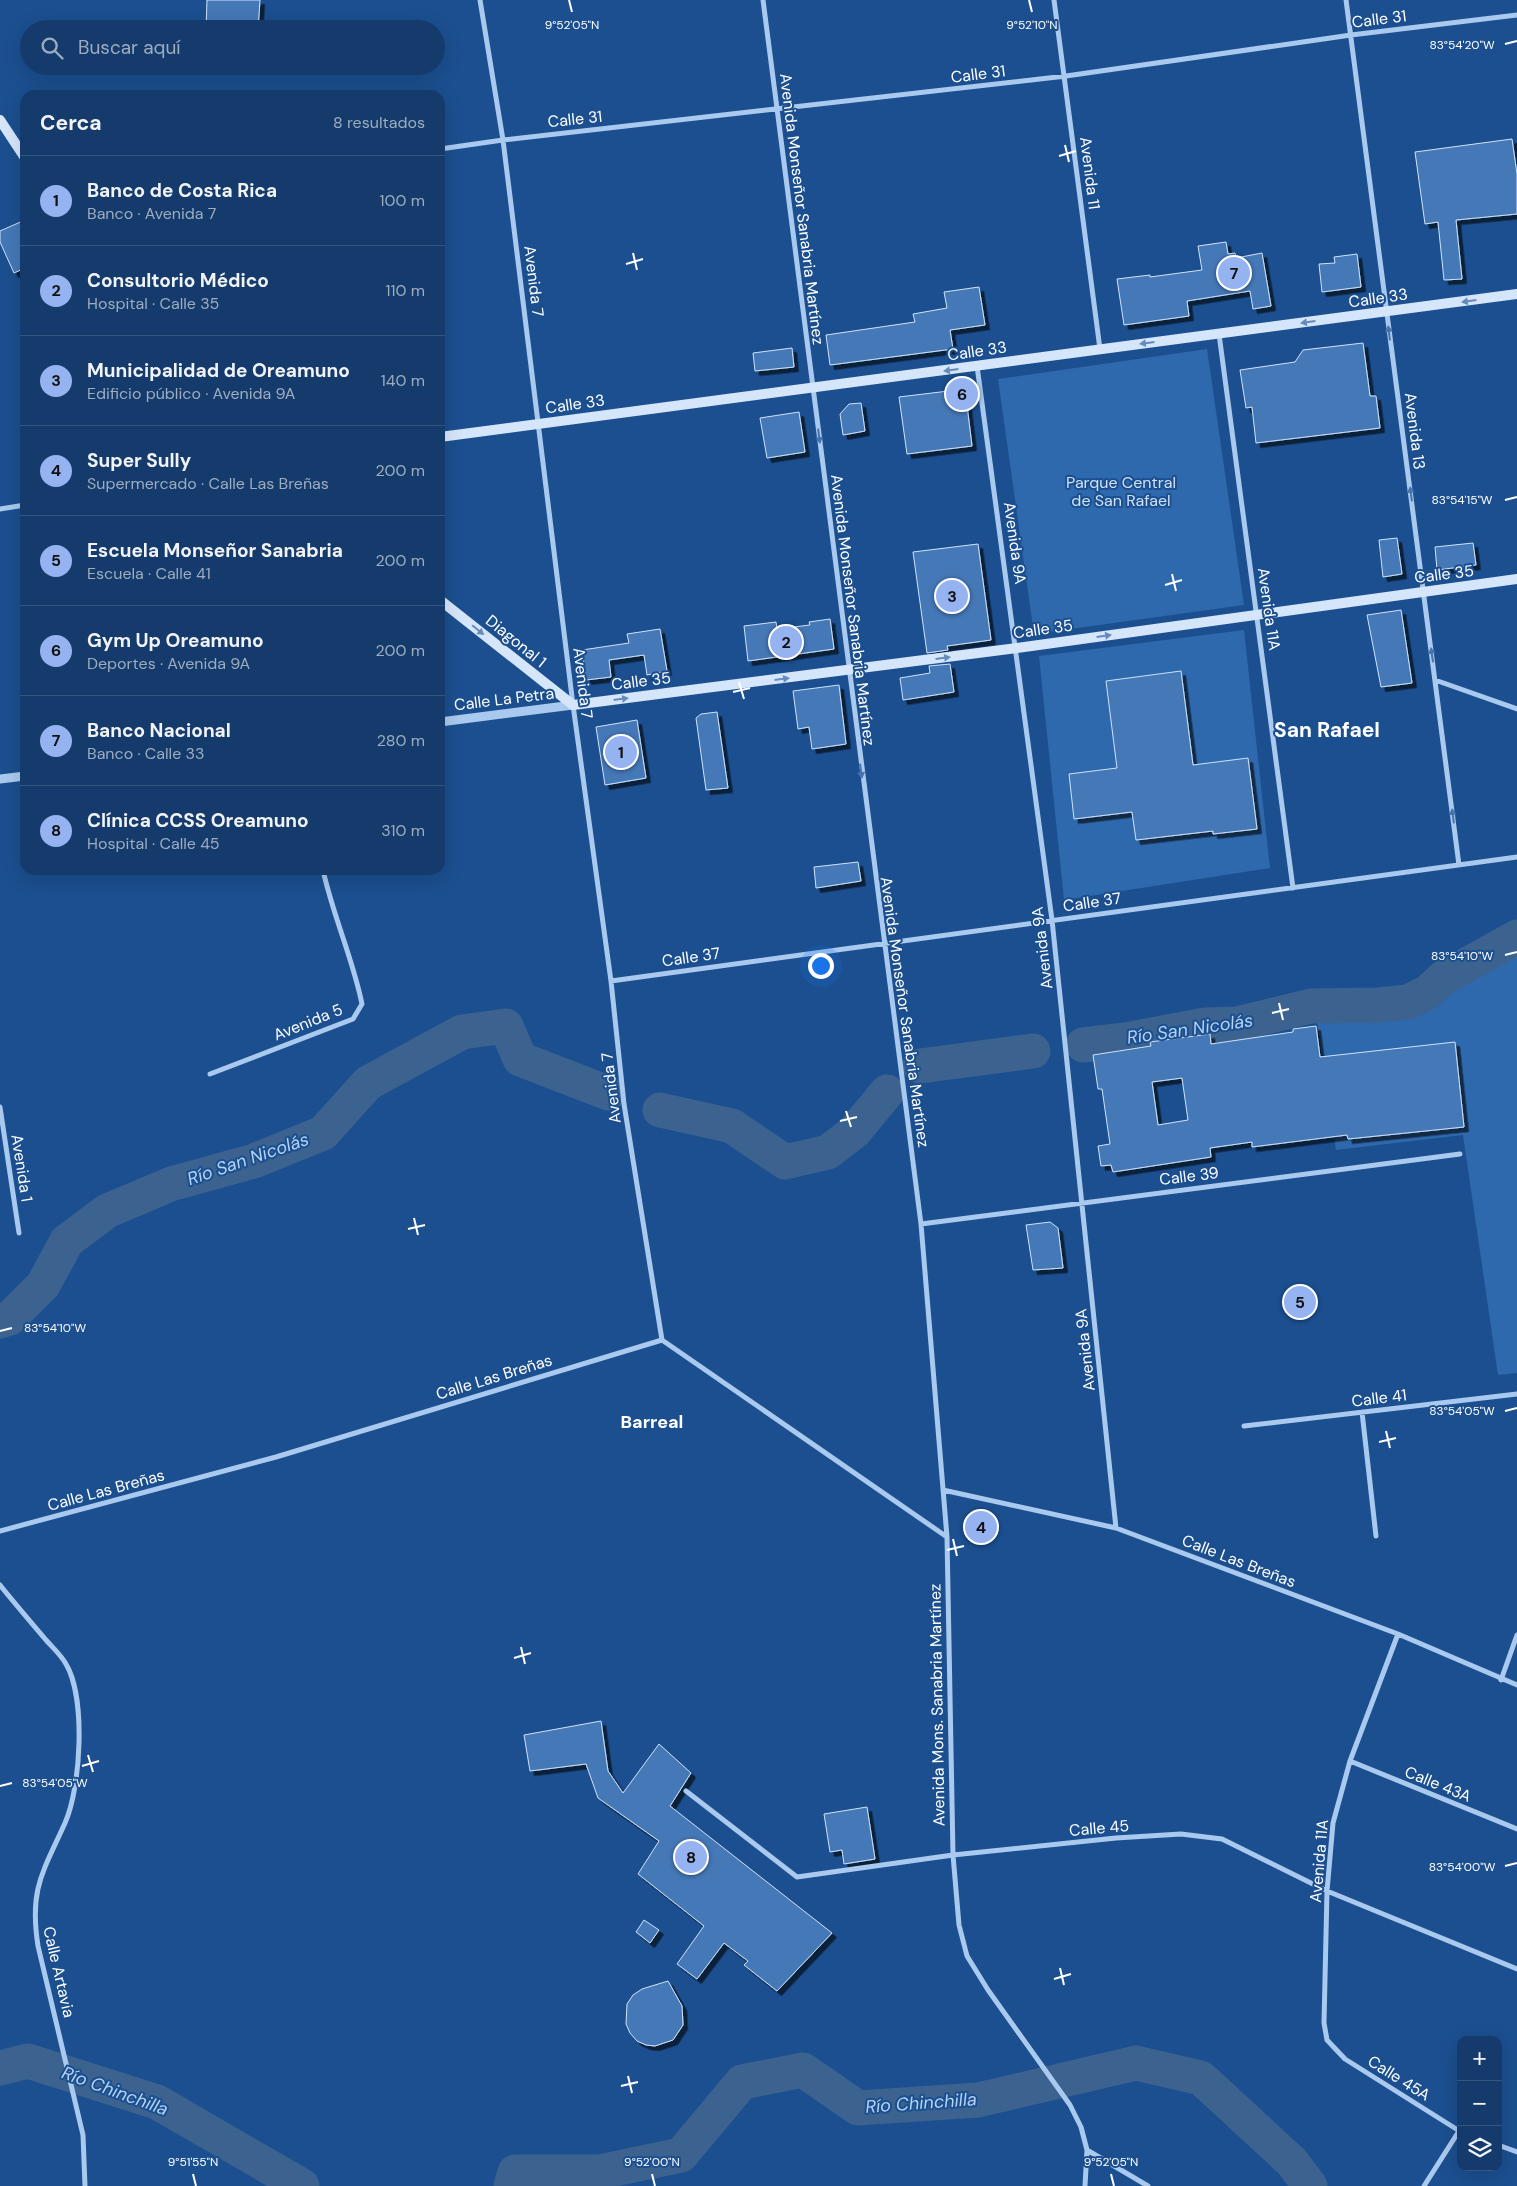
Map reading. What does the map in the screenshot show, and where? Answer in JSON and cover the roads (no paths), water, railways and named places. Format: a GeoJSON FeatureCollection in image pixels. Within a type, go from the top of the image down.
{"type":"FeatureCollection","features":[{"type":"Feature","properties":{"kind":"main road"},"geometry":{"type":"LineString","coordinates":[[0,120],[20,150]]}},
{"type":"Feature","properties":{"kind":"main road","name":"Calle 33"},"geometry":{"type":"LineString","coordinates":[[445,436],[1517,294]]}},
{"type":"Feature","properties":{"kind":"main road","name":"Calle 35"},"geometry":{"type":"LineString","coordinates":[[572,705],[1017,648],[1517,579]]}},
{"type":"Feature","properties":{"kind":"main road","name":"Diagonal 1"},"geometry":{"type":"LineString","coordinates":[[445,604],[572,705]]}},
{"type":"Feature","properties":{"kind":"street","name":"Avenida 7"},"geometry":{"type":"LineString","coordinates":[[480,0],[503,140],[572,705],[611,981],[624,1104],[662,1340]]}},
{"type":"Feature","properties":{"kind":"street","name":"Avenida Monseñor Sanabria Martínez"},"geometry":{"type":"LineString","coordinates":[[763,0],[883,944],[921,1224]]}},
{"type":"Feature","properties":{"kind":"street","name":"Avenida 11"},"geometry":{"type":"LineString","coordinates":[[1054,0],[1066,76],[1100,350]]}},
{"type":"Feature","properties":{"kind":"street","name":"Avenida 13"},"geometry":{"type":"LineString","coordinates":[[1346,0],[1459,865]]}},
{"type":"Feature","properties":{"kind":"street","name":"Calle 31"},"geometry":{"type":"LineString","coordinates":[[445,148],[503,140],[1066,76],[1350,35],[1517,15]]}},
{"type":"Feature","properties":{"kind":"street","name":"Avenida 11A"},"geometry":{"type":"LineString","coordinates":[[1219,334],[1292,888]]}},
{"type":"Feature","properties":{"kind":"street","name":"Avenida 9A"},"geometry":{"type":"LineString","coordinates":[[977,366],[1017,648],[1052,920],[1116,1528]]}},
{"type":"Feature","properties":{"kind":"street"},"geometry":{"type":"LineString","coordinates":[[0,509],[20,506]]}},
{"type":"Feature","properties":{"kind":"street"},"geometry":{"type":"LineString","coordinates":[[1435,680],[1517,709]]}},
{"type":"Feature","properties":{"kind":"street","name":"Calle La Petra"},"geometry":{"type":"LineString","coordinates":[[445,721],[572,705]]}},
{"type":"Feature","properties":{"kind":"street"},"geometry":{"type":"LineString","coordinates":[[0,779],[20,777]]}},
{"type":"Feature","properties":{"kind":"street","name":"Calle 37"},"geometry":{"type":"LineString","coordinates":[[611,981],[1517,857]]}},
{"type":"Feature","properties":{"kind":"street","name":"Avenida 5"},"geometry":{"type":"LineString","coordinates":[[210,1074],[352,1019],[362,1004],[357,982],[329,900],[324,875]]}},
{"type":"Feature","properties":{"kind":"street","name":"Avenida 1"},"geometry":{"type":"LineString","coordinates":[[0,1107],[19,1232]]}},
{"type":"Feature","properties":{"kind":"street","name":"Calle 39"},"geometry":{"type":"LineString","coordinates":[[921,1224],[1460,1154]]}},
{"type":"Feature","properties":{"kind":"street","name":"Avenida Mons. Sanabria Martínez"},"geometry":{"type":"LineString","coordinates":[[921,1224],[947,1537],[953,1855],[959,1925],[967,1956],[988,1990],[1070,2105],[1081,2127],[1087,2150],[1085,2186]]}},
{"type":"Feature","properties":{"kind":"street"},"geometry":{"type":"LineString","coordinates":[[662,1340],[947,1537]]}},
{"type":"Feature","properties":{"kind":"street","name":"Calle Las Breñas"},"geometry":{"type":"LineString","coordinates":[[0,1531],[276,1457],[662,1340]]}},
{"type":"Feature","properties":{"kind":"street","name":"Calle 41"},"geometry":{"type":"LineString","coordinates":[[1244,1426],[1517,1394]]}},
{"type":"Feature","properties":{"kind":"street"},"geometry":{"type":"LineString","coordinates":[[1362,1412],[1376,1536]]}},
{"type":"Feature","properties":{"kind":"street","name":"Calle Las Breñas"},"geometry":{"type":"LineString","coordinates":[[943,1490],[1116,1528],[1398,1634],[1501,1680],[1517,1685]]}},
{"type":"Feature","properties":{"kind":"street","name":"Calle Artavia"},"geometry":{"type":"LineString","coordinates":[[0,1585],[66,1663],[76,1688],[78,1767],[74,1801],[44,1868],[35,1898],[34,1918],[38,1946],[83,2136],[85,2186]]}},
{"type":"Feature","properties":{"kind":"street","name":"Avenida 11A"},"geometry":{"type":"LineString","coordinates":[[1327,2040],[1323,1996],[1333,1822],[1350,1761],[1398,1634]]}},
{"type":"Feature","properties":{"kind":"street"},"geometry":{"type":"LineString","coordinates":[[1501,1680],[1517,1635]]}},
{"type":"Feature","properties":{"kind":"street","name":"Calle 43A"},"geometry":{"type":"LineString","coordinates":[[1350,1761],[1517,1829]]}},
{"type":"Feature","properties":{"kind":"street","name":"Calle 45"},"geometry":{"type":"LineString","coordinates":[[686,1791],[797,1877],[953,1855],[1106,1839],[1181,1834],[1222,1839],[1328,1891],[1517,1969]]}},
{"type":"Feature","properties":{"kind":"street","name":"Calle 45A"},"geometry":{"type":"LineString","coordinates":[[1327,2040],[1345,2059],[1457,2130]]}},
{"type":"Feature","properties":{"kind":"street"},"geometry":{"type":"LineString","coordinates":[[1424,2186],[1457,2136]]}},
{"type":"Feature","properties":{"kind":"street"},"geometry":{"type":"LineString","coordinates":[[1502,2146],[1517,2152]]}},
{"type":"Feature","properties":{"kind":"street"},"geometry":{"type":"LineString","coordinates":[[1087,2150],[1148,2186]]}},
{"type":"Feature","properties":{"kind":"waterway","name":"Río San Nicolás"},"geometry":{"type":"LineString","coordinates":[[1083,1045],[1125,1040],[1205,1025],[1237,1024],[1311,1006],[1378,1005],[1408,1002],[1428,992],[1443,978],[1517,937]]}},
{"type":"Feature","properties":{"kind":"waterway","name":"Río San Nicolás"},"geometry":{"type":"LineString","coordinates":[[0,1321],[10,1318],[43,1285],[67,1241],[107,1211],[171,1184],[254,1161],[323,1133],[368,1083],[462,1032],[506,1026],[520,1059],[608,1093]]}},
{"type":"Feature","properties":{"kind":"waterway","name":"Río San Nicolás"},"geometry":{"type":"LineString","coordinates":[[920,1066],[1033,1051]]}},
{"type":"Feature","properties":{"kind":"waterway","name":"Río San Nicolás"},"geometry":{"type":"LineString","coordinates":[[660,1110],[732,1126],[785,1162],[828,1152],[854,1132],[887,1092]]}},
{"type":"Feature","properties":{"kind":"waterway","name":"Río Chinchilla"},"geometry":{"type":"LineString","coordinates":[[0,2068],[28,2061],[157,2102],[302,2186]]}},
{"type":"Feature","properties":{"kind":"waterway","name":"Río Chinchilla"},"geometry":{"type":"LineString","coordinates":[[511,2186],[515,2172],[600,2172],[681,2155],[742,2082],[803,2070],[858,2108],[978,2100],[1136,2063],[1201,2078],[1292,2162],[1310,2186]]}},
{"type":"Feature","properties":{"kind":"place","name":"Banco Nacional"},"geometry":{"type":"Point","coordinates":[1234,273]}},
{"type":"Feature","properties":{"kind":"place","name":"Gym Up Oreamuno"},"geometry":{"type":"Point","coordinates":[962,394]}},
{"type":"Feature","properties":{"kind":"place","name":"Municipalidad de Oreamuno"},"geometry":{"type":"Point","coordinates":[952,596]}},
{"type":"Feature","properties":{"kind":"place","name":"Consultorio Médico"},"geometry":{"type":"Point","coordinates":[786,642]}},
{"type":"Feature","properties":{"kind":"place","name":"Banco de Costa Rica"},"geometry":{"type":"Point","coordinates":[621,752]}},
{"type":"Feature","properties":{"kind":"place","name":"Escuela Monseñor Sanabria"},"geometry":{"type":"Point","coordinates":[1300,1302]}},
{"type":"Feature","properties":{"kind":"place","name":"Super Sully"},"geometry":{"type":"Point","coordinates":[981,1527]}},
{"type":"Feature","properties":{"kind":"place","name":"Clínica CCSS Oreamuno"},"geometry":{"type":"Point","coordinates":[691,1857]}},
{"type":"Feature","properties":{"kind":"district","name":"San Rafael"},"geometry":{"type":"Point","coordinates":[1327,730]}},
{"type":"Feature","properties":{"kind":"district","name":"Barreal"},"geometry":{"type":"Point","coordinates":[652,1422]}},
{"type":"Feature","properties":{"kind":"park label","name":"Parque Central de San Rafael"},"geometry":{"type":"Point","coordinates":[1121,491]}}]}
